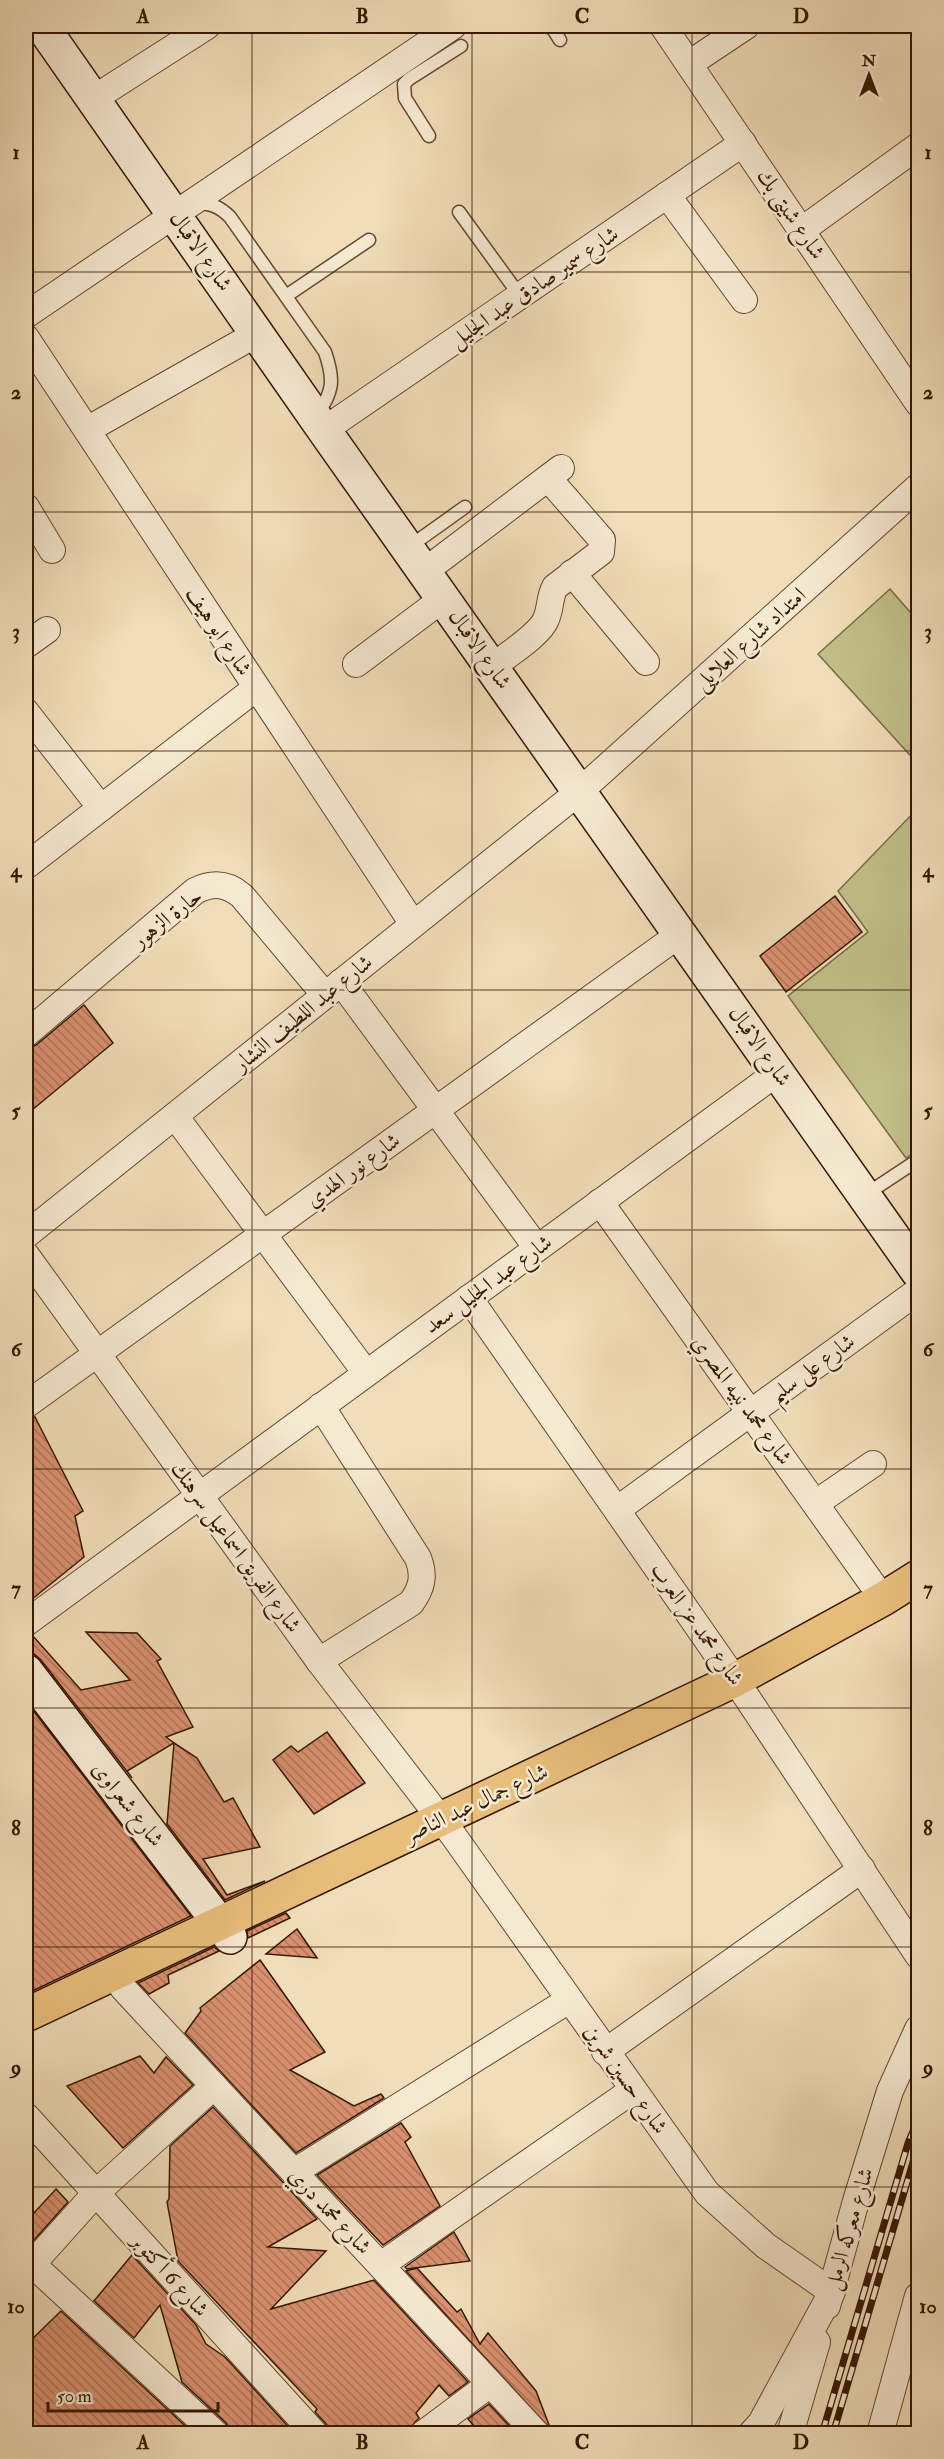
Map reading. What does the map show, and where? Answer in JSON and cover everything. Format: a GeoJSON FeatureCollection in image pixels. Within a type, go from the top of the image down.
{"type":"FeatureCollection","features":[{"type":"Feature","properties":{"kind":"main road","name":"شارع جمال عبد الناصر"},"geometry":{"type":"LineString","coordinates":[[739,1685],[918,1577]]}},
{"type":"Feature","properties":{"kind":"main road","name":"شارع جمال عبد الناصر"},"geometry":{"type":"LineString","coordinates":[[26,2015],[225,1931],[447,1827],[888,1615],[918,1597]]}},
{"type":"Feature","properties":{"kind":"main road","name":"شارع جمال عبد الناصر"},"geometry":{"type":"LineString","coordinates":[[26,2034],[123,1988],[225,1931]]}},
{"type":"Feature","properties":{"kind":"street","name":"شارع الاقبال"},"geometry":{"type":"LineString","coordinates":[[42,26],[93,99],[184,209],[258,333],[320,424],[918,1272]]}},
{"type":"Feature","properties":{"kind":"street","name":"شارع شيتى بك"},"geometry":{"type":"LineString","coordinates":[[663,26],[918,402]]}},
{"type":"Feature","properties":{"kind":"street"},"geometry":{"type":"LineString","coordinates":[[689,64],[746,26]]}},
{"type":"Feature","properties":{"kind":"street"},"geometry":{"type":"LineString","coordinates":[[93,99],[192,30]]}},
{"type":"Feature","properties":{"kind":"street"},"geometry":{"type":"LineString","coordinates":[[26,315],[184,209],[457,36]]}},
{"type":"Feature","properties":{"kind":"street","name":"شارع سمير صادق عبد الجليل"},"geometry":{"type":"LineString","coordinates":[[320,424],[520,296],[743,143]]}},
{"type":"Feature","properties":{"kind":"street"},"geometry":{"type":"LineString","coordinates":[[802,230],[918,146]]}},
{"type":"Feature","properties":{"kind":"street"},"geometry":{"type":"LineString","coordinates":[[667,195],[744,300]]}},
{"type":"Feature","properties":{"kind":"street"},"geometry":{"type":"LineString","coordinates":[[87,430],[258,333]]}},
{"type":"Feature","properties":{"kind":"street","name":"شارع ابو هيف"},"geometry":{"type":"LineString","coordinates":[[26,338],[413,924]]}},
{"type":"Feature","properties":{"kind":"street"},"geometry":{"type":"LineString","coordinates":[[416,559],[554,473],[602,540],[601,552],[555,587],[550,595],[549,611],[543,625],[492,667]]}},
{"type":"Feature","properties":{"kind":"street","name":"امتداد شارع العلايلى"},"geometry":{"type":"LineString","coordinates":[[580,791],[918,487]]}},
{"type":"Feature","properties":{"kind":"street"},"geometry":{"type":"LineString","coordinates":[[26,507],[52,550]]}},
{"type":"Feature","properties":{"kind":"street"},"geometry":{"type":"LineString","coordinates":[[572,573],[646,662]]}},
{"type":"Feature","properties":{"kind":"street"},"geometry":{"type":"LineString","coordinates":[[356,664],[444,597]]}},
{"type":"Feature","properties":{"kind":"street"},"geometry":{"type":"LineString","coordinates":[[26,645],[47,630]]}},
{"type":"Feature","properties":{"kind":"street"},"geometry":{"type":"LineString","coordinates":[[26,866],[256,688]]}},
{"type":"Feature","properties":{"kind":"street"},"geometry":{"type":"LineString","coordinates":[[26,712],[101,808]]}},
{"type":"Feature","properties":{"kind":"street","name":"شارع عبد اللطيف النشار"},"geometry":{"type":"LineString","coordinates":[[26,1235],[580,791]]}},
{"type":"Feature","properties":{"kind":"street","name":"حارة الزهور"},"geometry":{"type":"LineString","coordinates":[[26,1034],[195,891],[214,884],[234,889],[333,989],[435,1111],[537,1248]]}},
{"type":"Feature","properties":{"kind":"street","name":"شارع نور الهدي"},"geometry":{"type":"LineString","coordinates":[[26,1405],[680,934]]}},
{"type":"Feature","properties":{"kind":"street","name":"شارع عبد الجليل سعد"},"geometry":{"type":"LineString","coordinates":[[26,1623],[778,1072]]}},
{"type":"Feature","properties":{"kind":"street"},"geometry":{"type":"LineString","coordinates":[[175,1116],[366,1373]]}},
{"type":"Feature","properties":{"kind":"street","name":"شارع محمد نبيه المصري"},"geometry":{"type":"LineString","coordinates":[[600,1202],[884,1599]]}},
{"type":"Feature","properties":{"kind":"street","name":"شارع الفريق اسماعيل سرهنك"},"geometry":{"type":"LineString","coordinates":[[26,1255],[319,1661],[447,1827]]}},
{"type":"Feature","properties":{"kind":"street","name":"شارع على سليم"},"geometry":{"type":"LineString","coordinates":[[618,1509],[918,1291]]}},
{"type":"Feature","properties":{"kind":"street","name":"شارع محمد عز العرب"},"geometry":{"type":"LineString","coordinates":[[470,1298],[739,1685],[918,1955]]}},
{"type":"Feature","properties":{"kind":"street"},"geometry":{"type":"LineString","coordinates":[[319,1661],[411,1603],[422,1582],[422,1569],[418,1558],[321,1406]]}},
{"type":"Feature","properties":{"kind":"street"},"geometry":{"type":"LineString","coordinates":[[816,1503],[873,1464]]}},
{"type":"Feature","properties":{"kind":"street","name":"شارع شعراوى"},"geometry":{"type":"LineString","coordinates":[[26,1671],[225,1931]]}},
{"type":"Feature","properties":{"kind":"street","name":"شارع حسين شرين"},"geometry":{"type":"LineString","coordinates":[[447,1827],[707,2193],[766,2246],[832,2292]]}},
{"type":"Feature","properties":{"kind":"street"},"geometry":{"type":"LineString","coordinates":[[605,2052],[862,1869]]}},
{"type":"Feature","properties":{"kind":"street","name":"شارع محمد دري"},"geometry":{"type":"LineString","coordinates":[[123,1988],[537,2433]]}},
{"type":"Feature","properties":{"kind":"street"},"geometry":{"type":"LineString","coordinates":[[294,2172],[569,2000]]}},
{"type":"Feature","properties":{"kind":"street","name":"شارع معركه الرمل"},"geometry":{"type":"LineString","coordinates":[[790,2433],[890,2091],[918,2030]]}},
{"type":"Feature","properties":{"kind":"street"},"geometry":{"type":"LineString","coordinates":[[214,2086],[96,2193],[29,2268],[216,2433]]}},
{"type":"Feature","properties":{"kind":"street"},"geometry":{"type":"LineString","coordinates":[[381,2265],[633,2090]]}},
{"type":"Feature","properties":{"kind":"street","name":"شارع 6 أكتوبر"},"geometry":{"type":"LineString","coordinates":[[26,2116],[315,2433]]}},
{"type":"Feature","properties":{"kind":"street"},"geometry":{"type":"LineString","coordinates":[[751,2433],[761,2423],[832,2292]]}},
{"type":"Feature","properties":{"kind":"street"},"geometry":{"type":"LineString","coordinates":[[880,2433],[911,2354],[918,2296]]}},
{"type":"Feature","properties":{"kind":"street"},"geometry":{"type":"LineString","coordinates":[[423,2433],[490,2384]]}},
{"type":"Feature","properties":{"kind":"lane"},"geometry":{"type":"LineString","coordinates":[[551,26],[560,40]]}},
{"type":"Feature","properties":{"kind":"lane"},"geometry":{"type":"LineString","coordinates":[[424,58],[404,84],[403,92],[429,136]]}},
{"type":"Feature","properties":{"kind":"lane"},"geometry":{"type":"LineString","coordinates":[[184,209],[208,203],[220,208],[231,217],[325,352],[332,375],[329,398],[320,424]]}},
{"type":"Feature","properties":{"kind":"lane"},"geometry":{"type":"LineString","coordinates":[[459,212],[520,296]]}},
{"type":"Feature","properties":{"kind":"lane"},"geometry":{"type":"LineString","coordinates":[[286,297],[369,240]]}},
{"type":"Feature","properties":{"kind":"lane"},"geometry":{"type":"LineString","coordinates":[[416,559],[465,507]]}},
{"type":"Feature","properties":{"kind":"lane"},"geometry":{"type":"LineString","coordinates":[[864,1195],[918,1160]]}},
{"type":"Feature","properties":{"kind":"shaded area"},"geometry":{"type":"Polygon","coordinates":[[[890,589],[918,621],[918,764],[818,654],[890,589]]]}},
{"type":"Feature","properties":{"kind":"shaded area"},"geometry":{"type":"Polygon","coordinates":[[[918,808],[918,1150],[906,1158],[788,996],[868,932],[838,891],[918,808]]]}},
{"type":"Feature","properties":{"kind":"building"},"geometry":{"type":"Polygon","coordinates":[[[835,896],[862,932],[786,992],[760,956],[835,896]]]}},
{"type":"Feature","properties":{"kind":"building"},"geometry":{"type":"Polygon","coordinates":[[[84,1005],[113,1043],[26,1115],[26,1049],[36,1045],[84,1005]]]}},
{"type":"Feature","properties":{"kind":"building"},"geometry":{"type":"Polygon","coordinates":[[[35,1417],[83,1511],[75,1516],[84,1557],[26,1604],[26,1420],[35,1417]]]}},
{"type":"Feature","properties":{"kind":"building"},"geometry":{"type":"Polygon","coordinates":[[[86,1632],[137,1633],[161,1659],[157,1661],[193,1727],[166,1737],[174,1743],[127,1771],[132,1778],[41,1660],[34,1654],[26,1653],[26,1638],[33,1636],[81,1690],[130,1680],[86,1632]]]}},
{"type":"Feature","properties":{"kind":"building"},"geometry":{"type":"Polygon","coordinates":[[[26,1701],[191,1916],[26,1994],[26,1701]]]}},
{"type":"Feature","properties":{"kind":"building"},"geometry":{"type":"Polygon","coordinates":[[[327,1732],[365,1783],[314,1814],[273,1760],[291,1746],[298,1752],[327,1732]]]}},
{"type":"Feature","properties":{"kind":"building"},"geometry":{"type":"Polygon","coordinates":[[[174,1743],[197,1758],[224,1802],[233,1798],[260,1847],[203,1859],[227,1895],[265,1881],[225,1900],[167,1824],[174,1743]]]}},
{"type":"Feature","properties":{"kind":"building"},"geometry":{"type":"Polygon","coordinates":[[[286,1913],[290,1918],[248,1938],[247,1931],[286,1913]]]}},
{"type":"Feature","properties":{"kind":"building"},"geometry":{"type":"Polygon","coordinates":[[[297,1929],[317,1958],[266,1954],[297,1929]]]}},
{"type":"Feature","properties":{"kind":"building"},"geometry":{"type":"Polygon","coordinates":[[[214,1947],[219,1951],[168,1975],[169,1983],[149,1994],[138,1983],[214,1947]]]}},
{"type":"Feature","properties":{"kind":"building"},"geometry":{"type":"Polygon","coordinates":[[[260,1960],[325,2052],[290,2070],[354,2106],[381,2094],[384,2098],[296,2153],[185,2033],[201,2011],[200,2008],[260,1960]]]}},
{"type":"Feature","properties":{"kind":"building"},"geometry":{"type":"Polygon","coordinates":[[[140,2056],[154,2073],[166,2057],[193,2085],[123,2148],[67,2086],[140,2056]]]}},
{"type":"Feature","properties":{"kind":"building"},"geometry":{"type":"Polygon","coordinates":[[[213,2107],[317,2219],[268,2247],[326,2251],[271,2309],[374,2280],[468,2382],[449,2396],[439,2385],[416,2413],[419,2418],[408,2433],[330,2433],[326,2424],[315,2412],[317,2409],[178,2261],[167,2202],[169,2199],[170,2146],[213,2107]]]}},
{"type":"Feature","properties":{"kind":"building"},"geometry":{"type":"Polygon","coordinates":[[[401,2123],[411,2137],[405,2142],[440,2206],[383,2245],[317,2175],[401,2123]]]}},
{"type":"Feature","properties":{"kind":"building"},"geometry":{"type":"Polygon","coordinates":[[[56,2189],[68,2202],[26,2249],[26,2214],[33,2214],[56,2189]]]}},
{"type":"Feature","properties":{"kind":"building"},"geometry":{"type":"Polygon","coordinates":[[[454,2232],[470,2261],[407,2269],[405,2267],[454,2232]]]}},
{"type":"Feature","properties":{"kind":"building"},"geometry":{"type":"Polygon","coordinates":[[[132,2255],[196,2325],[206,2344],[225,2357],[294,2433],[231,2433],[226,2423],[182,2382],[160,2305],[134,2338],[94,2301],[132,2255]]]}},
{"type":"Feature","properties":{"kind":"building"},"geometry":{"type":"Polygon","coordinates":[[[417,2268],[457,2312],[461,2309],[480,2344],[488,2333],[536,2391],[551,2430],[406,2271],[417,2268]]]}},
{"type":"Feature","properties":{"kind":"building"},"geometry":{"type":"Polygon","coordinates":[[[61,2311],[193,2433],[26,2433],[26,2345],[61,2311]]]}},
{"type":"Feature","properties":{"kind":"building"},"geometry":{"type":"Polygon","coordinates":[[[489,2404],[516,2433],[480,2433],[468,2419],[489,2404]]]}},
{"type":"Feature","properties":{"kind":"railway"},"geometry":{"type":"LineString","coordinates":[[822,2434],[908,2143],[918,2120]]}},
{"type":"Feature","properties":{"kind":"railway"},"geometry":{"type":"LineString","coordinates":[[833,2434],[918,2145]]}}]}
